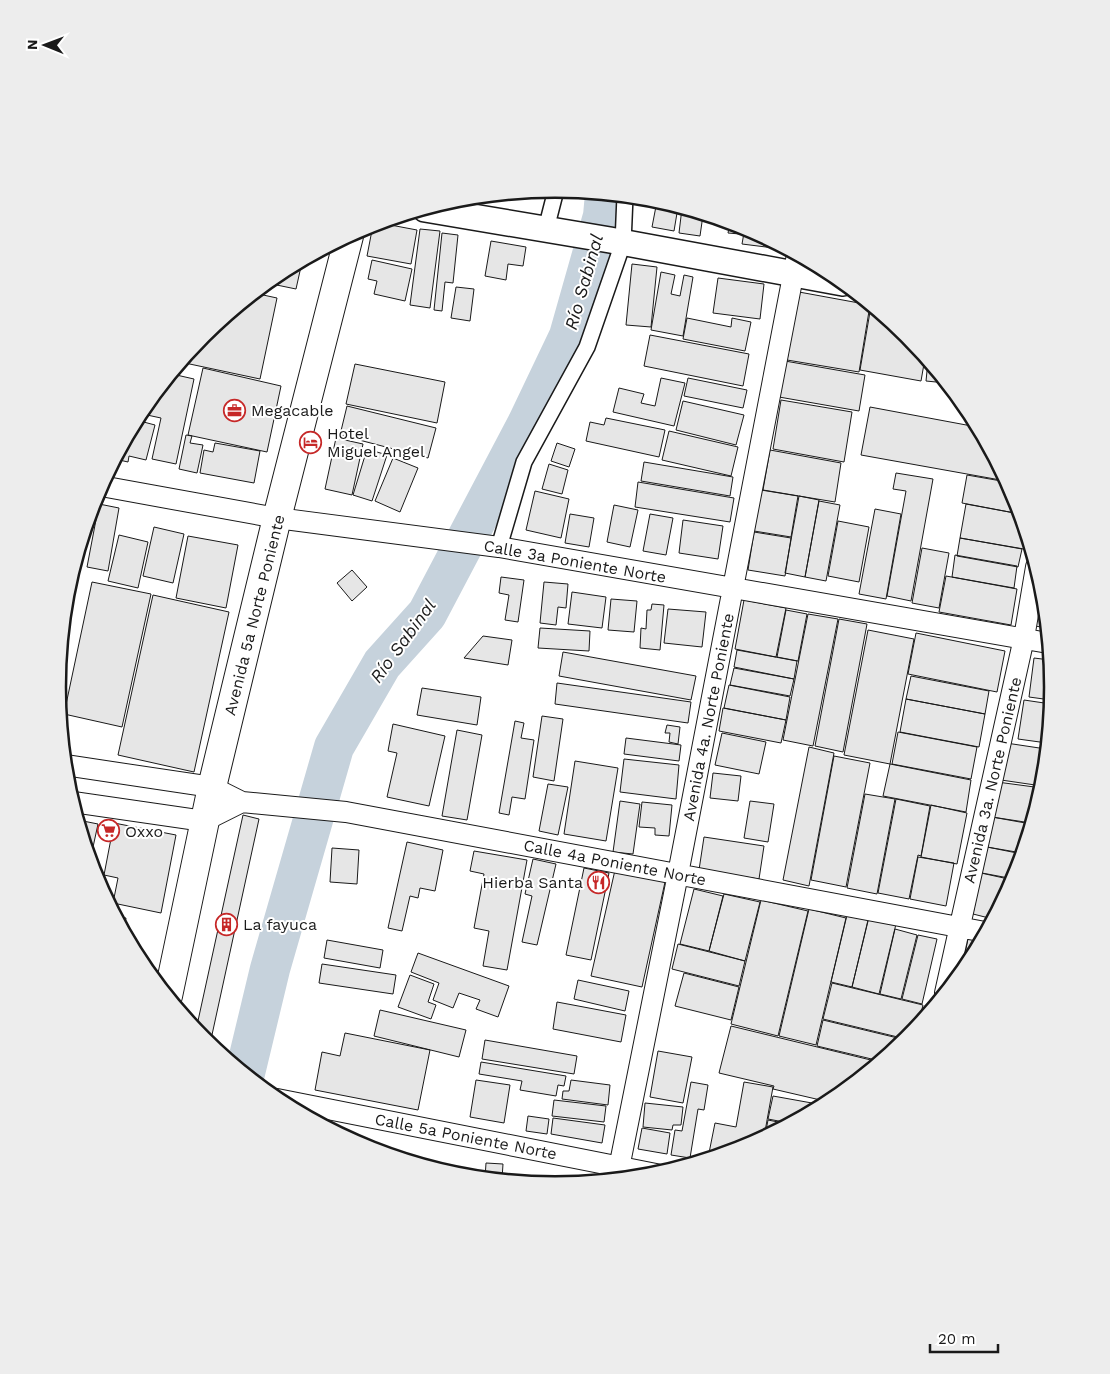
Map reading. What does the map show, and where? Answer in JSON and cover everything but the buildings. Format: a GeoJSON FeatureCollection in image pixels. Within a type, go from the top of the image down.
{"type":"FeatureCollection","features":[{"type":"Feature","properties":{"kind":"main road","name":"Avenida 5a Norte Poniente"},"geometry":{"type":"LineString","coordinates":[[170,988],[212,787],[277,518],[347,245]]}},
{"type":"Feature","properties":{"kind":"street"},"geometry":{"type":"LineString","coordinates":[[547,229],[554,198]]}},
{"type":"Feature","properties":{"kind":"street"},"geometry":{"type":"LineString","coordinates":[[492,546],[524,462],[588,347],[617,241],[624,203]]}},
{"type":"Feature","properties":{"kind":"street"},"geometry":{"type":"LineString","coordinates":[[442,212],[617,241],[795,264]]}},
{"type":"Feature","properties":{"kind":"street","name":"Avenida 4a. Norte Poniente"},"geometry":{"type":"LineString","coordinates":[[618,1172],[678,874],[795,264]]}},
{"type":"Feature","properties":{"kind":"street","name":"Calle 3a Poniente Norte"},"geometry":{"type":"LineString","coordinates":[[109,487],[277,518],[492,546],[1042,642]]}},
{"type":"Feature","properties":{"kind":"street","name":"Avenida 3a. Norte Poniente"},"geometry":{"type":"LineString","coordinates":[[948,978],[1024,638],[1033,586]]}},
{"type":"Feature","properties":{"kind":"street","name":"Calle 4a Poniente Norte"},"geometry":{"type":"LineString","coordinates":[[73,766],[212,787],[252,803],[327,809],[978,931]]}},
{"type":"Feature","properties":{"kind":"street"},"geometry":{"type":"LineString","coordinates":[[81,803],[204,821],[252,803]]}},
{"type":"Feature","properties":{"kind":"street","name":"Calle 5a Poniente Norte"},"geometry":{"type":"LineString","coordinates":[[302,1104],[618,1172]]}},
{"type":"Feature","properties":{"kind":"waterway","name":"Río Sabinal"},"geometry":{"type":"LineString","coordinates":[[247,1066],[270,969],[334,747],[382,664],[427,614],[527,424],[569,336],[603,216],[604,201]]}},
{"type":"Feature","properties":{"kind":"place","name":"Megacable"},"geometry":{"type":"Point","coordinates":[235,410]}},
{"type":"Feature","properties":{"kind":"place","name":"Hotel Miguel Angel"},"geometry":{"type":"Point","coordinates":[311,442]}},
{"type":"Feature","properties":{"kind":"place","name":"Oxxo"},"geometry":{"type":"Point","coordinates":[109,831]}},
{"type":"Feature","properties":{"kind":"place","name":"Hierba Santa"},"geometry":{"type":"Point","coordinates":[599,882]}},
{"type":"Feature","properties":{"kind":"place","name":"La fayuca"},"geometry":{"type":"Point","coordinates":[227,924]}}]}
